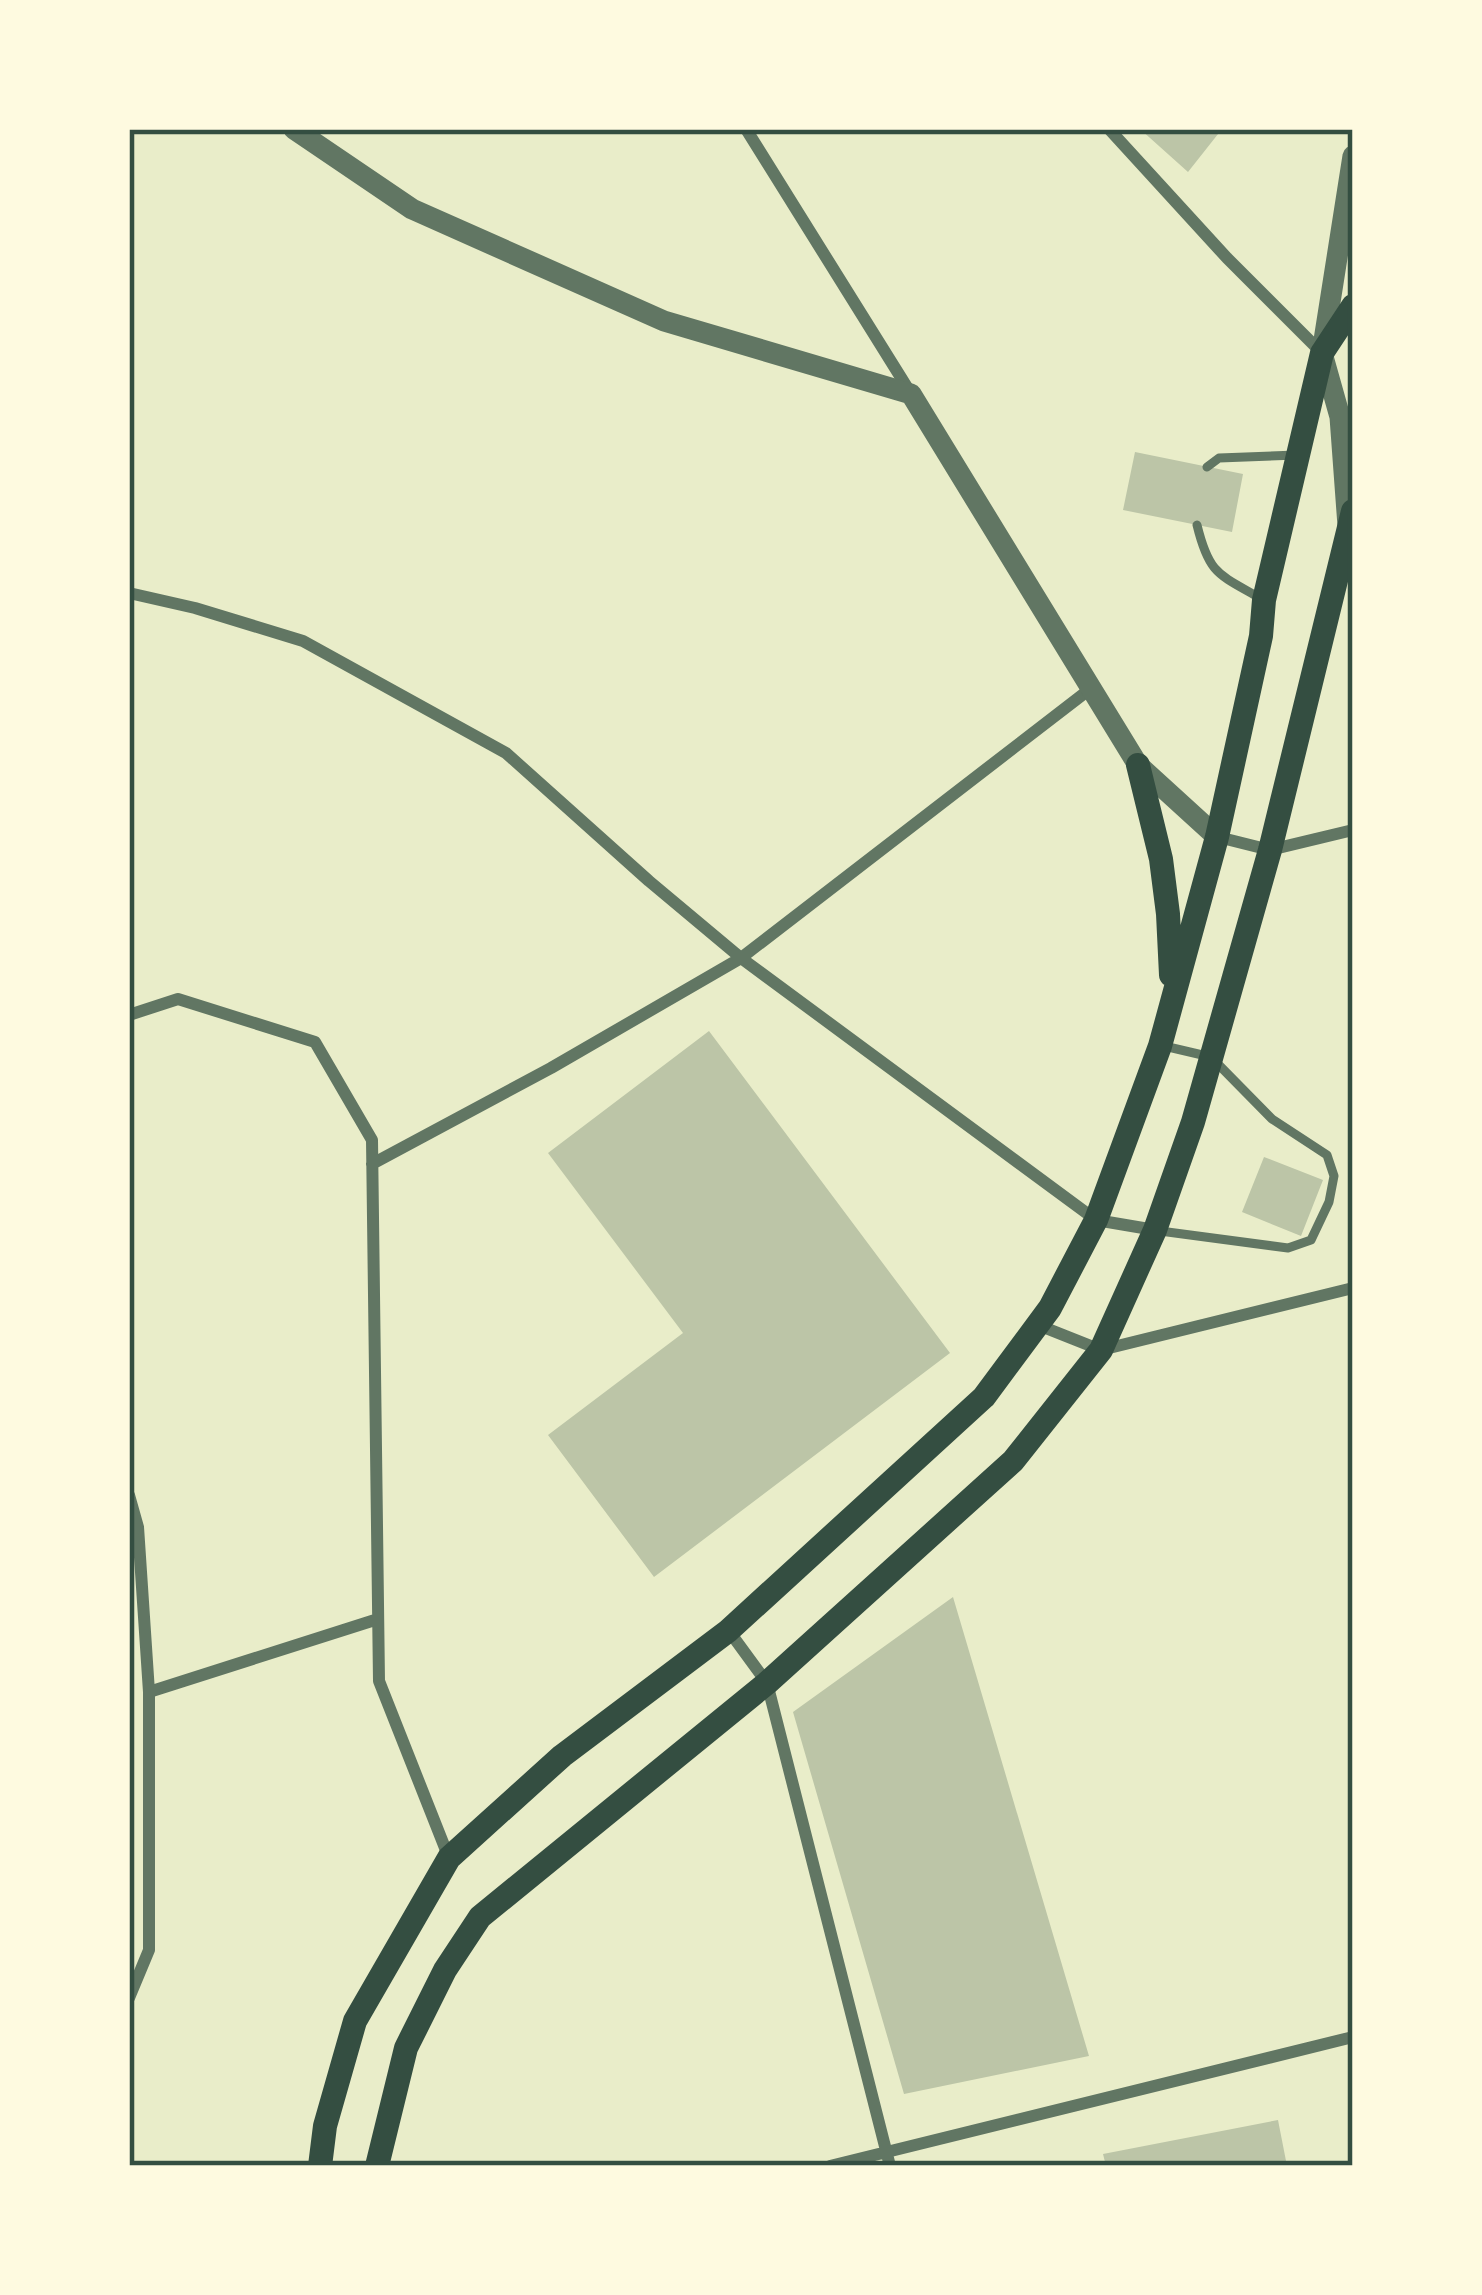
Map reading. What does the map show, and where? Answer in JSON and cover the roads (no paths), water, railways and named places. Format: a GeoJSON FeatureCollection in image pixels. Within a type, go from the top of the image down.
{"type":"FeatureCollection","features":[{"type":"Feature","properties":{"kind":"main road"},"geometry":{"type":"LineString","coordinates":[[320,2166],[325,2126],[355,2021],[449,1858],[562,1756],[728,1631],[984,1397],[1050,1308],[1096,1220],[1160,1046],[1217,837],[1262,636],[1264,600],[1322,353],[1353,306]]}},
{"type":"Feature","properties":{"kind":"main road"},"geometry":{"type":"LineString","coordinates":[[377,2166],[406,2048],[445,1970],[480,1918],[767,1683],[1013,1461],[1101,1350],[1155,1230],[1193,1122],[1270,850],[1350,519]]}},
{"type":"Feature","properties":{"kind":"main road"},"geometry":{"type":"LineString","coordinates":[[1138,765],[1161,859],[1173,1003]]}},
{"type":"Feature","properties":{"kind":"street"},"geometry":{"type":"LineString","coordinates":[[294,129],[412,209],[664,321],[911,394]]}},
{"type":"Feature","properties":{"kind":"street"},"geometry":{"type":"LineString","coordinates":[[746,129],[1138,765],[1217,837],[1270,850],[1353,830]]}},
{"type":"Feature","properties":{"kind":"street"},"geometry":{"type":"LineString","coordinates":[[1109,129],[1322,353]]}},
{"type":"Feature","properties":{"kind":"street"},"geometry":{"type":"LineString","coordinates":[[1350,519],[1340,417],[1322,353],[1353,156]]}},
{"type":"Feature","properties":{"kind":"street"},"geometry":{"type":"LineString","coordinates":[[129,593],[303,641],[506,753],[742,958],[1096,1220],[1155,1230]]}},
{"type":"Feature","properties":{"kind":"street"},"geometry":{"type":"LineString","coordinates":[[372,1164],[742,958],[1090,689]]}},
{"type":"Feature","properties":{"kind":"street"},"geometry":{"type":"LineString","coordinates":[[129,1015],[178,999],[315,1042],[372,1140],[379,1682],[449,1858]]}},
{"type":"Feature","properties":{"kind":"street"},"geometry":{"type":"LineString","coordinates":[[1038,1325],[1101,1350],[1353,1288]]}},
{"type":"Feature","properties":{"kind":"street"},"geometry":{"type":"LineString","coordinates":[[129,1495],[137,1527],[149,1692],[149,1950],[129,1998]]}},
{"type":"Feature","properties":{"kind":"street"},"geometry":{"type":"LineString","coordinates":[[149,1692],[378,1619]]}},
{"type":"Feature","properties":{"kind":"street"},"geometry":{"type":"LineString","coordinates":[[728,1631],[767,1683],[889,2159]]}},
{"type":"Feature","properties":{"kind":"street"},"geometry":{"type":"LineString","coordinates":[[830,2166],[889,2159],[1353,2037]]}},
{"type":"Feature","properties":{"kind":"lane"},"geometry":{"type":"LineString","coordinates":[[1207,467],[1219,458],[1297,455]]}},
{"type":"Feature","properties":{"kind":"lane"},"geometry":{"type":"LineString","coordinates":[[1197,525],[1205,558],[1222,576],[1264,600]]}},
{"type":"Feature","properties":{"kind":"lane"},"geometry":{"type":"LineString","coordinates":[[1155,1230],[1288,1248],[1311,1240],[1329,1202],[1334,1176],[1327,1155],[1272,1119],[1211,1057],[1160,1046]]}}]}
